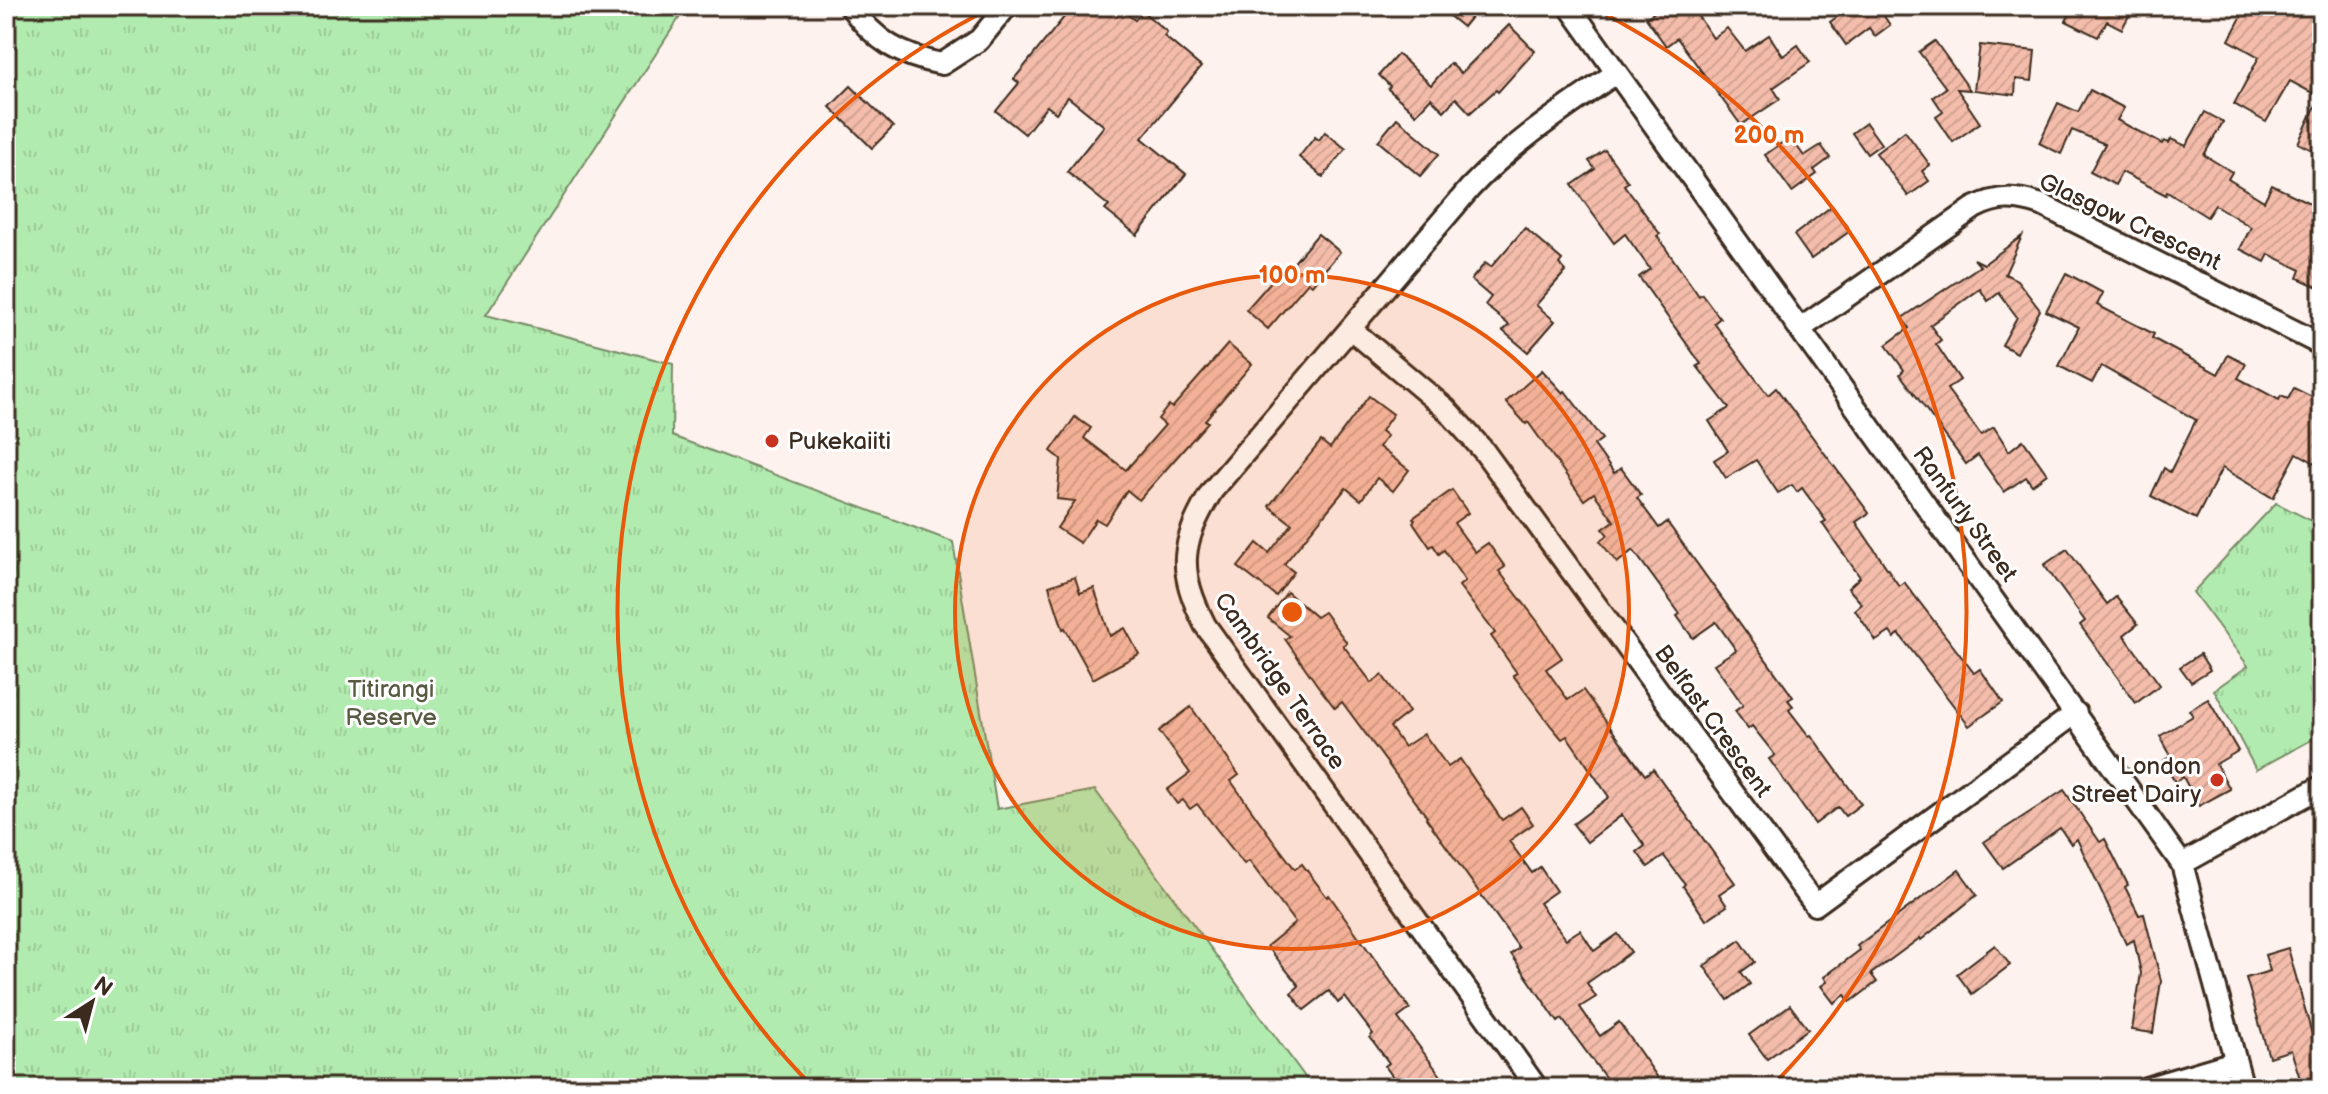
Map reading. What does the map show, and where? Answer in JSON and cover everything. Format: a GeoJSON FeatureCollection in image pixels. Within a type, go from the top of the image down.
{"type":"FeatureCollection","features":[{"type":"Feature","properties":{"kind":"street"},"geometry":{"type":"LineString","coordinates":[[850,6],[864,26],[890,47],[916,59],[942,64],[979,40],[1007,6]]}},
{"type":"Feature","properties":{"kind":"street","name":"Ranfurly Street"},"geometry":{"type":"LineString","coordinates":[[1569,6],[2182,864],[2243,1088]]}},
{"type":"Feature","properties":{"kind":"street","name":"Cambridge Terrace"},"geometry":{"type":"LineString","coordinates":[[1537,1088],[1205,625],[1190,594],[1185,571],[1194,522],[1212,491],[1497,160],[1525,136],[1616,73]]}},
{"type":"Feature","properties":{"kind":"street","name":"Glasgow Crescent"},"geometry":{"type":"LineString","coordinates":[[1800,329],[1974,208],[1991,199],[2006,197],[2042,205],[2322,345]]}},
{"type":"Feature","properties":{"kind":"street","name":"Belfast Crescent"},"geometry":{"type":"LineString","coordinates":[[1352,330],[1446,409],[1483,450],[1815,905],[2076,713]]}},
{"type":"Feature","properties":{"kind":"street"},"geometry":{"type":"LineString","coordinates":[[2182,864],[2322,786]]}},
{"type":"Feature","properties":{"kind":"street"},"geometry":{"type":"LineString","coordinates":[[2146,1088],[2234,1062]]}},
{"type":"Feature","properties":{"kind":"green space","name":"Titirangi Reserve"},"geometry":{"type":"Polygon","coordinates":[[[6,6],[687,6],[486,315],[673,364],[672,436],[953,542],[997,809],[1095,790],[1313,1088],[6,1088],[6,6]]]}},
{"type":"Feature","properties":{"kind":"green space"},"geometry":{"type":"Polygon","coordinates":[[[2276,503],[2322,526],[2322,599],[2318,601],[2322,607],[2322,743],[2313,739],[2256,770],[2214,690],[2248,666],[2193,592],[2276,503]]]}},
{"type":"Feature","properties":{"kind":"building"},"geometry":{"type":"Polygon","coordinates":[[[1073,6],[1117,6],[1135,20],[1142,11],[1167,32],[1164,36],[1201,67],[1142,138],[1186,174],[1137,235],[1105,210],[1109,206],[1067,172],[1104,126],[1068,97],[1056,113],[1047,106],[1025,134],[996,111],[1019,83],[1014,79],[1073,6]]]}},
{"type":"Feature","properties":{"kind":"building"},"geometry":{"type":"Polygon","coordinates":[[[1437,6],[1480,6],[1463,27],[1437,6]]]}},
{"type":"Feature","properties":{"kind":"building"},"geometry":{"type":"Polygon","coordinates":[[[1663,6],[1691,6],[1713,38],[1727,28],[1745,51],[1769,35],[1783,56],[1798,45],[1810,62],[1773,88],[1780,99],[1741,125],[1677,38],[1666,46],[1646,18],[1663,6]]]}},
{"type":"Feature","properties":{"kind":"building"},"geometry":{"type":"Polygon","coordinates":[[[1852,6],[1877,6],[1890,25],[1875,36],[1869,28],[1846,45],[1830,22],[1852,6]]]}},
{"type":"Feature","properties":{"kind":"building"},"geometry":{"type":"Polygon","coordinates":[[[2074,6],[2134,6],[2122,29],[2107,21],[2098,37],[2066,21],[2074,6]]]}},
{"type":"Feature","properties":{"kind":"building"},"geometry":{"type":"Polygon","coordinates":[[[2247,6],[2322,6],[2322,155],[2298,143],[2320,97],[2290,81],[2266,122],[2234,104],[2259,57],[2229,40],[2247,6]]]}},
{"type":"Feature","properties":{"kind":"building"},"geometry":{"type":"Polygon","coordinates":[[[1509,25],[1535,51],[1498,92],[1496,90],[1470,113],[1456,98],[1444,111],[1431,98],[1416,114],[1388,89],[1390,86],[1379,75],[1398,54],[1431,85],[1450,63],[1461,73],[1509,25]]]}},
{"type":"Feature","properties":{"kind":"building"},"geometry":{"type":"Polygon","coordinates":[[[1935,41],[1970,90],[1957,89],[1980,123],[1953,142],[1936,117],[1943,112],[1933,97],[1946,88],[1919,52],[1935,41]]]}},
{"type":"Feature","properties":{"kind":"building"},"geometry":{"type":"Polygon","coordinates":[[[1980,45],[2035,51],[2032,81],[2016,79],[2015,95],[1974,90],[1980,45]]]}},
{"type":"Feature","properties":{"kind":"building"},"geometry":{"type":"Polygon","coordinates":[[[851,86],[893,127],[872,148],[830,107],[851,86]]]}},
{"type":"Feature","properties":{"kind":"building"},"geometry":{"type":"Polygon","coordinates":[[[2090,90],[2124,108],[2117,120],[2162,144],[2164,141],[2169,143],[2171,139],[2186,146],[2205,112],[2223,122],[2204,155],[2232,172],[2228,179],[2264,201],[2272,185],[2322,209],[2322,289],[2298,278],[2301,270],[2269,254],[2265,262],[2240,249],[2251,227],[2215,205],[2207,217],[2167,192],[2166,195],[2122,172],[2115,185],[2090,172],[2105,144],[2072,130],[2061,154],[2039,143],[2058,103],[2078,112],[2090,90]]]}},
{"type":"Feature","properties":{"kind":"building"},"geometry":{"type":"Polygon","coordinates":[[[1397,118],[1439,154],[1420,176],[1378,141],[1397,118]]]}},
{"type":"Feature","properties":{"kind":"building"},"geometry":{"type":"Polygon","coordinates":[[[1866,123],[1881,144],[1867,154],[1852,133],[1866,123]]]}},
{"type":"Feature","properties":{"kind":"building"},"geometry":{"type":"Polygon","coordinates":[[[1905,131],[1930,165],[1922,171],[1929,181],[1908,196],[1876,153],[1905,131]]]}},
{"type":"Feature","properties":{"kind":"building"},"geometry":{"type":"Polygon","coordinates":[[[1325,132],[1346,149],[1323,177],[1299,157],[1315,137],[1319,140],[1325,132]]]}},
{"type":"Feature","properties":{"kind":"building"},"geometry":{"type":"Polygon","coordinates":[[[1790,137],[1804,156],[1821,145],[1830,158],[1814,170],[1817,174],[1792,192],[1765,155],[1790,137]]]}},
{"type":"Feature","properties":{"kind":"building"},"geometry":{"type":"Polygon","coordinates":[[[1605,150],[1628,182],[1624,185],[1660,234],[1657,236],[1699,296],[1702,294],[1720,318],[1714,323],[1768,395],[1776,388],[1869,513],[1856,522],[1899,586],[1904,582],[1974,673],[1980,669],[2003,702],[1969,726],[1899,634],[1894,638],[1890,632],[1876,641],[1855,610],[1862,604],[1848,588],[1860,577],[1802,488],[1797,492],[1792,485],[1778,493],[1756,460],[1726,478],[1714,460],[1728,451],[1709,421],[1729,408],[1697,366],[1701,364],[1639,277],[1650,269],[1625,234],[1614,243],[1572,185],[1595,169],[1589,161],[1605,150]]]}},
{"type":"Feature","properties":{"kind":"building"},"geometry":{"type":"Polygon","coordinates":[[[1832,206],[1850,231],[1811,259],[1794,235],[1832,206]]]}},
{"type":"Feature","properties":{"kind":"building"},"geometry":{"type":"Polygon","coordinates":[[[1525,228],[1562,260],[1559,264],[1566,271],[1536,305],[1555,321],[1528,352],[1503,331],[1509,325],[1485,305],[1491,297],[1471,280],[1485,263],[1491,267],[1525,228]]]}},
{"type":"Feature","properties":{"kind":"building"},"geometry":{"type":"Polygon","coordinates":[[[1318,234],[1340,252],[1312,285],[1308,282],[1268,329],[1246,310],[1282,269],[1286,272],[1318,234]]]}},
{"type":"Feature","properties":{"kind":"building"},"geometry":{"type":"Polygon","coordinates":[[[2022,236],[2005,274],[2017,280],[2040,310],[2017,353],[2002,345],[2017,317],[1999,293],[1988,301],[1980,289],[1930,325],[1941,340],[1936,344],[1960,380],[1947,389],[1981,435],[1994,427],[2009,451],[2023,440],[2047,474],[2032,485],[2026,477],[2004,492],[1978,455],[1966,464],[1900,374],[1904,370],[1886,345],[1909,328],[1902,318],[1980,266],[1974,259],[1984,264],[2022,236]]]}},
{"type":"Feature","properties":{"kind":"building"},"geometry":{"type":"Polygon","coordinates":[[[2066,273],[2103,293],[2097,305],[2154,334],[2152,338],[2218,374],[2228,355],[2246,364],[2238,378],[2279,400],[2281,396],[2288,399],[2294,388],[2322,402],[2322,467],[2297,453],[2273,498],[2222,468],[2196,519],[2151,496],[2164,468],[2170,472],[2196,420],[2101,366],[2092,383],[2059,366],[2079,327],[2046,311],[2066,273]]]}},
{"type":"Feature","properties":{"kind":"building"},"geometry":{"type":"Polygon","coordinates":[[[1228,344],[1252,364],[1205,420],[1208,422],[1139,500],[1127,490],[1105,524],[1096,519],[1080,543],[1057,528],[1075,501],[1057,499],[1061,459],[1051,451],[1075,417],[1091,428],[1084,438],[1126,470],[1165,425],[1158,419],[1169,405],[1172,408],[1228,344]]]}},
{"type":"Feature","properties":{"kind":"building"},"geometry":{"type":"Polygon","coordinates":[[[1542,370],[1563,393],[1565,391],[1602,439],[1594,445],[1614,473],[1621,468],[1641,495],[1637,498],[1659,528],[1667,522],[1793,697],[1788,700],[1793,706],[1789,710],[1861,804],[1845,816],[1838,807],[1815,824],[1769,759],[1775,755],[1752,726],[1748,729],[1735,711],[1743,705],[1714,664],[1736,650],[1716,622],[1693,638],[1677,616],[1680,614],[1633,550],[1617,563],[1600,541],[1608,535],[1603,529],[1614,521],[1594,493],[1584,500],[1528,422],[1526,424],[1506,402],[1542,370]]]}},
{"type":"Feature","properties":{"kind":"building"},"geometry":{"type":"Polygon","coordinates":[[[1369,396],[1393,414],[1381,431],[1387,436],[1379,447],[1409,470],[1393,491],[1377,478],[1361,500],[1346,488],[1284,564],[1294,572],[1276,596],[1238,567],[1257,543],[1269,553],[1292,524],[1269,506],[1321,441],[1330,448],[1369,396]]]}},
{"type":"Feature","properties":{"kind":"building"},"geometry":{"type":"Polygon","coordinates":[[[1452,490],[1468,513],[1454,523],[1475,552],[1488,543],[1505,567],[1499,571],[1562,658],[1546,669],[1568,700],[1583,690],[1645,775],[1653,769],[1735,883],[1719,894],[1727,906],[1706,920],[1664,856],[1648,867],[1637,852],[1645,846],[1622,815],[1587,842],[1573,824],[1609,797],[1567,736],[1562,739],[1513,675],[1517,673],[1491,636],[1495,633],[1459,586],[1465,581],[1444,550],[1439,554],[1433,545],[1430,547],[1413,522],[1413,518],[1452,490]]]}},
{"type":"Feature","properties":{"kind":"building"},"geometry":{"type":"Polygon","coordinates":[[[2067,549],[2107,604],[2116,597],[2138,624],[2124,635],[2160,685],[2136,703],[2080,625],[2085,621],[2044,565],[2067,549]]]}},
{"type":"Feature","properties":{"kind":"building"},"geometry":{"type":"Polygon","coordinates":[[[1075,577],[1080,593],[1094,588],[1110,636],[1125,628],[1139,654],[1093,679],[1063,629],[1049,586],[1075,577]]]}},
{"type":"Feature","properties":{"kind":"building"},"geometry":{"type":"Polygon","coordinates":[[[1287,592],[1316,617],[1324,612],[1347,643],[1343,645],[1372,683],[1382,675],[1409,712],[1390,727],[1404,747],[1424,734],[1448,767],[1460,759],[1502,820],[1521,807],[1533,824],[1509,841],[1532,873],[1540,867],[1556,891],[1539,903],[1566,939],[1580,930],[1594,951],[1618,934],[1631,952],[1587,983],[1596,997],[1580,1007],[1600,1036],[1619,1022],[1665,1088],[1613,1088],[1562,1019],[1558,1022],[1511,954],[1519,948],[1427,817],[1342,702],[1335,708],[1318,686],[1285,639],[1290,636],[1268,618],[1287,592]]]}},
{"type":"Feature","properties":{"kind":"building"},"geometry":{"type":"Polygon","coordinates":[[[2200,654],[2210,670],[2191,682],[2180,667],[2200,654]]]}},
{"type":"Feature","properties":{"kind":"building"},"geometry":{"type":"Polygon","coordinates":[[[2208,699],[2238,751],[2216,764],[2230,789],[2199,806],[2183,777],[2175,782],[2163,761],[2171,756],[2160,736],[2193,716],[2189,710],[2208,699]]]}},
{"type":"Feature","properties":{"kind":"building"},"geometry":{"type":"Polygon","coordinates":[[[1191,707],[1239,775],[1231,781],[1273,840],[1295,869],[1302,864],[1327,897],[1329,895],[1410,1009],[1398,1018],[1441,1076],[1426,1088],[1401,1088],[1385,1066],[1389,1063],[1370,1037],[1373,1034],[1345,997],[1338,1003],[1329,991],[1304,1010],[1291,993],[1299,986],[1267,946],[1295,923],[1249,861],[1244,864],[1197,804],[1190,809],[1183,800],[1177,804],[1167,790],[1190,773],[1159,731],[1191,707]]]}},
{"type":"Feature","properties":{"kind":"building"},"geometry":{"type":"Polygon","coordinates":[[[2064,790],[2100,842],[2105,839],[2139,915],[2144,914],[2161,981],[2153,1033],[2132,1030],[2141,973],[2134,940],[2126,944],[2077,839],[2071,844],[2060,828],[2003,868],[1984,842],[2064,790]]]}},
{"type":"Feature","properties":{"kind":"building"},"geometry":{"type":"Polygon","coordinates":[[[1959,870],[1977,895],[1921,940],[1871,974],[1877,982],[1856,998],[1850,1002],[1845,995],[1834,1003],[1821,986],[1827,982],[1824,977],[1860,950],[1857,946],[1959,870]]]}},
{"type":"Feature","properties":{"kind":"building"},"geometry":{"type":"Polygon","coordinates":[[[1740,940],[1755,962],[1741,972],[1750,984],[1728,1000],[1704,966],[1740,940]]]}},
{"type":"Feature","properties":{"kind":"building"},"geometry":{"type":"Polygon","coordinates":[[[1995,945],[2010,965],[1972,994],[1957,974],[1995,945]]]}},
{"type":"Feature","properties":{"kind":"building"},"geometry":{"type":"Polygon","coordinates":[[[2288,948],[2322,1070],[2322,1088],[2303,1088],[2291,1050],[2269,1057],[2246,978],[2270,971],[2265,955],[2288,948]]]}},
{"type":"Feature","properties":{"kind":"building"},"geometry":{"type":"Polygon","coordinates":[[[1790,1005],[1808,1029],[1767,1059],[1749,1035],[1790,1005]]]}},
{"type":"Feature","properties":{"kind":"place","name":"Pukekaiiti"},"geometry":{"type":"Point","coordinates":[772,441]}},
{"type":"Feature","properties":{"kind":"place","name":"London Street Dairy"},"geometry":{"type":"Point","coordinates":[2217,780]}}]}
